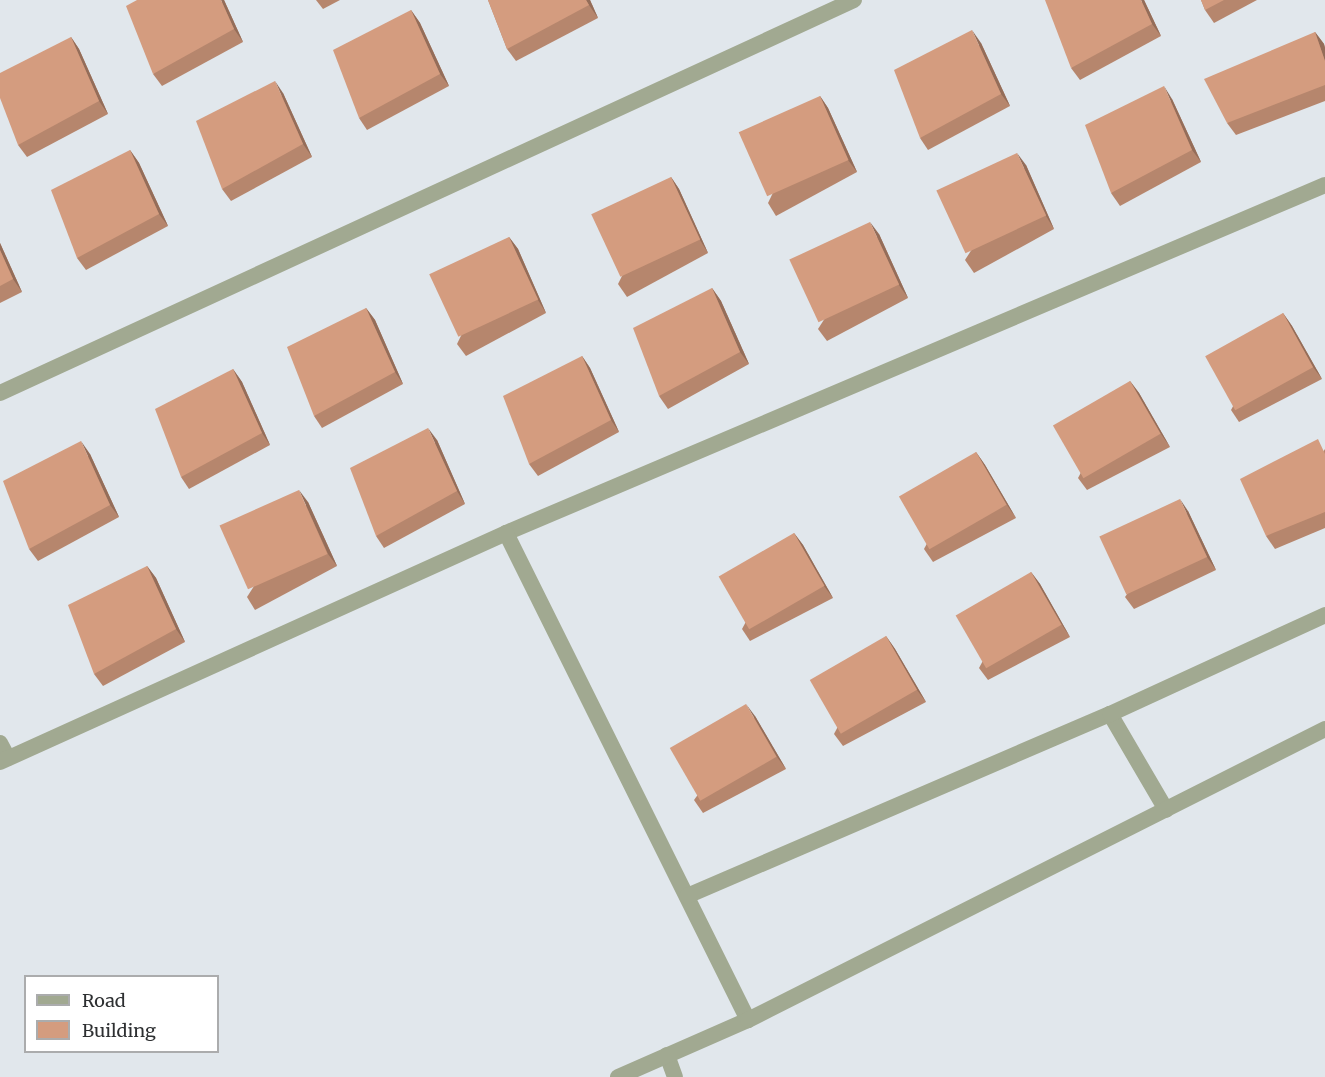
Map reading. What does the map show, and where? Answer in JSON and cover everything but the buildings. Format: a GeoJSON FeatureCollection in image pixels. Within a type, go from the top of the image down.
{"type":"FeatureCollection","features":[{"type":"Feature","properties":{"kind":"street"},"geometry":{"type":"LineString","coordinates":[[0,393],[854,0]]}},
{"type":"Feature","properties":{"kind":"street"},"geometry":{"type":"LineString","coordinates":[[0,743],[4,760],[506,533],[1325,185]]}},
{"type":"Feature","properties":{"kind":"street"},"geometry":{"type":"LineString","coordinates":[[506,533],[748,1020]]}},
{"type":"Feature","properties":{"kind":"street"},"geometry":{"type":"LineString","coordinates":[[687,896],[1110,714],[1325,615]]}},
{"type":"Feature","properties":{"kind":"street"},"geometry":{"type":"LineString","coordinates":[[1110,714],[1166,810]]}},
{"type":"Feature","properties":{"kind":"street"},"geometry":{"type":"LineString","coordinates":[[618,1077],[748,1020],[1325,729]]}},
{"type":"Feature","properties":{"kind":"street"},"geometry":{"type":"LineString","coordinates":[[667,1055],[675,1077]]}}]}
